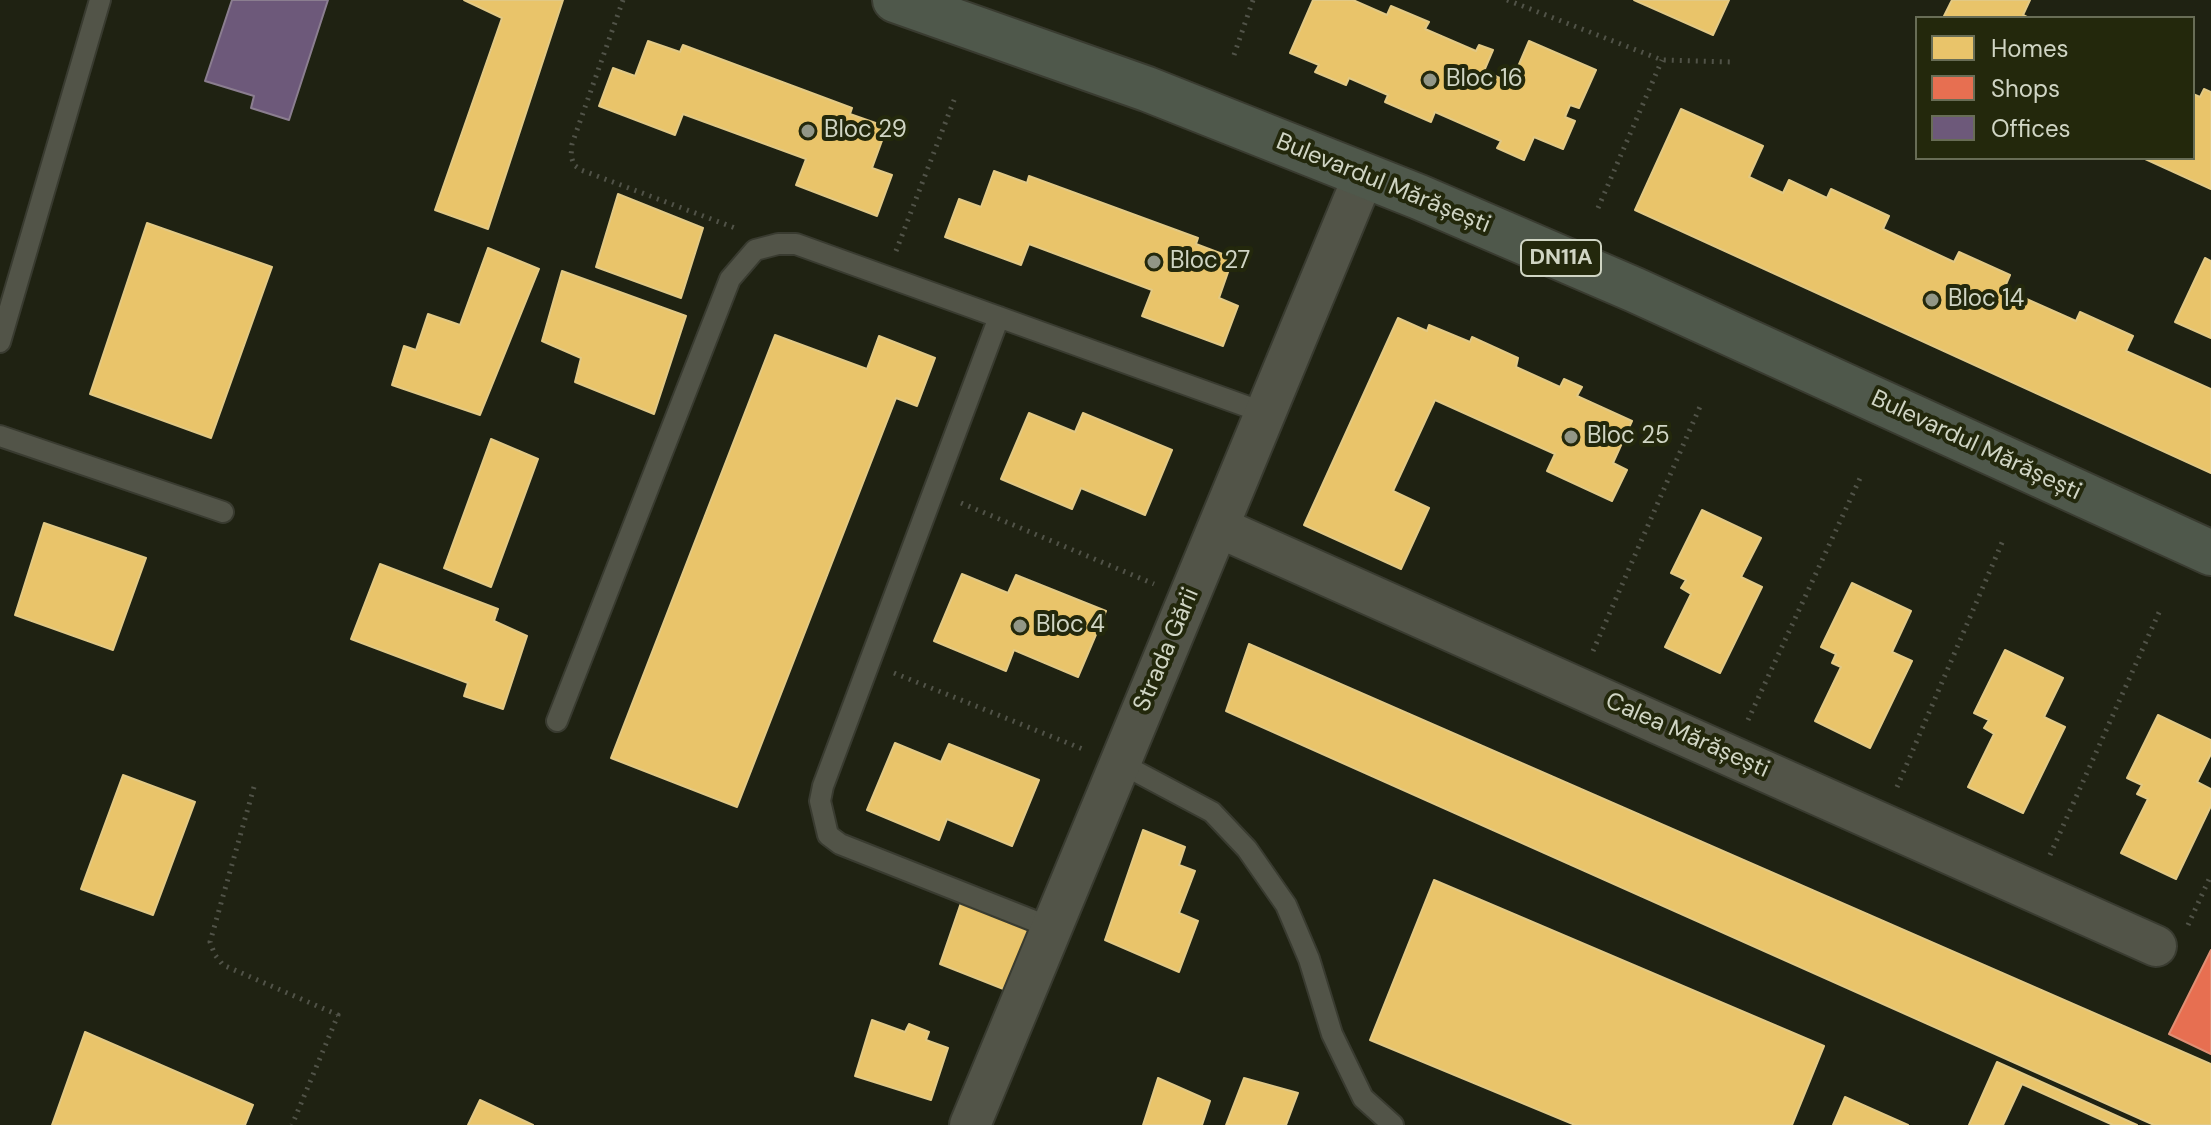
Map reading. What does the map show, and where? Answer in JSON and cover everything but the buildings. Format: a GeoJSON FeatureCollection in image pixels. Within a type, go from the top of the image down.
{"type":"FeatureCollection","features":[{"type":"Feature","properties":{"kind":"main road","name":"Bulevardul Mărășești"},"geometry":{"type":"LineString","coordinates":[[895,0],[1147,89],[1364,175],[1635,290],[2211,553]]}},
{"type":"Feature","properties":{"kind":"street","name":"Strada Gării"},"geometry":{"type":"LineString","coordinates":[[970,1125],[1364,175]]}},
{"type":"Feature","properties":{"kind":"street","name":"Calea Mărășești"},"geometry":{"type":"LineString","coordinates":[[1218,527],[2156,946]]}},
{"type":"Feature","properties":{"kind":"lane"},"geometry":{"type":"LineString","coordinates":[[0,342],[100,0]]}},
{"type":"Feature","properties":{"kind":"lane"},"geometry":{"type":"LineString","coordinates":[[557,721],[730,279],[755,250],[778,244],[796,244],[1265,413]]}},
{"type":"Feature","properties":{"kind":"lane"},"geometry":{"type":"LineString","coordinates":[[999,317],[820,801],[828,835],[854,851],[1052,928]]}},
{"type":"Feature","properties":{"kind":"lane"},"geometry":{"type":"LineString","coordinates":[[0,436],[223,512]]}},
{"type":"Feature","properties":{"kind":"lane"},"geometry":{"type":"LineString","coordinates":[[1120,763],[1212,812],[1247,849],[1286,905],[1309,959],[1332,1034],[1363,1098],[1393,1125]]}},
{"type":"Feature","properties":{"kind":"path"},"geometry":{"type":"LineString","coordinates":[[623,0],[572,144],[574,165],[778,244]]}},
{"type":"Feature","properties":{"kind":"path"},"geometry":{"type":"LineString","coordinates":[[1234,55],[1253,0]]}},
{"type":"Feature","properties":{"kind":"path"},"geometry":{"type":"LineString","coordinates":[[1507,0],[1662,60],[1733,62]]}},
{"type":"Feature","properties":{"kind":"path"},"geometry":{"type":"LineString","coordinates":[[1598,208],[1662,60]]}},
{"type":"Feature","properties":{"kind":"path"},"geometry":{"type":"LineString","coordinates":[[886,277],[956,95]]}},
{"type":"Feature","properties":{"kind":"path"},"geometry":{"type":"LineString","coordinates":[[1577,686],[1702,402]]}},
{"type":"Feature","properties":{"kind":"path"},"geometry":{"type":"LineString","coordinates":[[1731,755],[1862,474]]}},
{"type":"Feature","properties":{"kind":"path"},"geometry":{"type":"LineString","coordinates":[[934,492],[1189,598]]}},
{"type":"Feature","properties":{"kind":"path"},"geometry":{"type":"LineString","coordinates":[[1881,823],[2004,538]]}},
{"type":"Feature","properties":{"kind":"path"},"geometry":{"type":"LineString","coordinates":[[2034,891],[2161,608]]}},
{"type":"Feature","properties":{"kind":"path"},"geometry":{"type":"LineString","coordinates":[[870,663],[1120,763]]}},
{"type":"Feature","properties":{"kind":"path"},"geometry":{"type":"LineString","coordinates":[[254,787],[210,942],[215,955],[231,970],[338,1015],[292,1125]]}},
{"type":"Feature","properties":{"kind":"path"},"geometry":{"type":"LineString","coordinates":[[2156,946],[2172,944],[2184,933],[2211,875]]}},
{"type":"Feature","properties":{"kind":"place","name":"Bloc 16"},"geometry":{"type":"Point","coordinates":[1430,80]}},
{"type":"Feature","properties":{"kind":"place","name":"Bloc 29"},"geometry":{"type":"Point","coordinates":[808,131]}},
{"type":"Feature","properties":{"kind":"place","name":"Bloc 27"},"geometry":{"type":"Point","coordinates":[1154,262]}},
{"type":"Feature","properties":{"kind":"place","name":"Bloc 14"},"geometry":{"type":"Point","coordinates":[1932,300]}},
{"type":"Feature","properties":{"kind":"place","name":"Bloc 25"},"geometry":{"type":"Point","coordinates":[1571,437]}},
{"type":"Feature","properties":{"kind":"place","name":"Bloc 4"},"geometry":{"type":"Point","coordinates":[1020,626]}}]}
